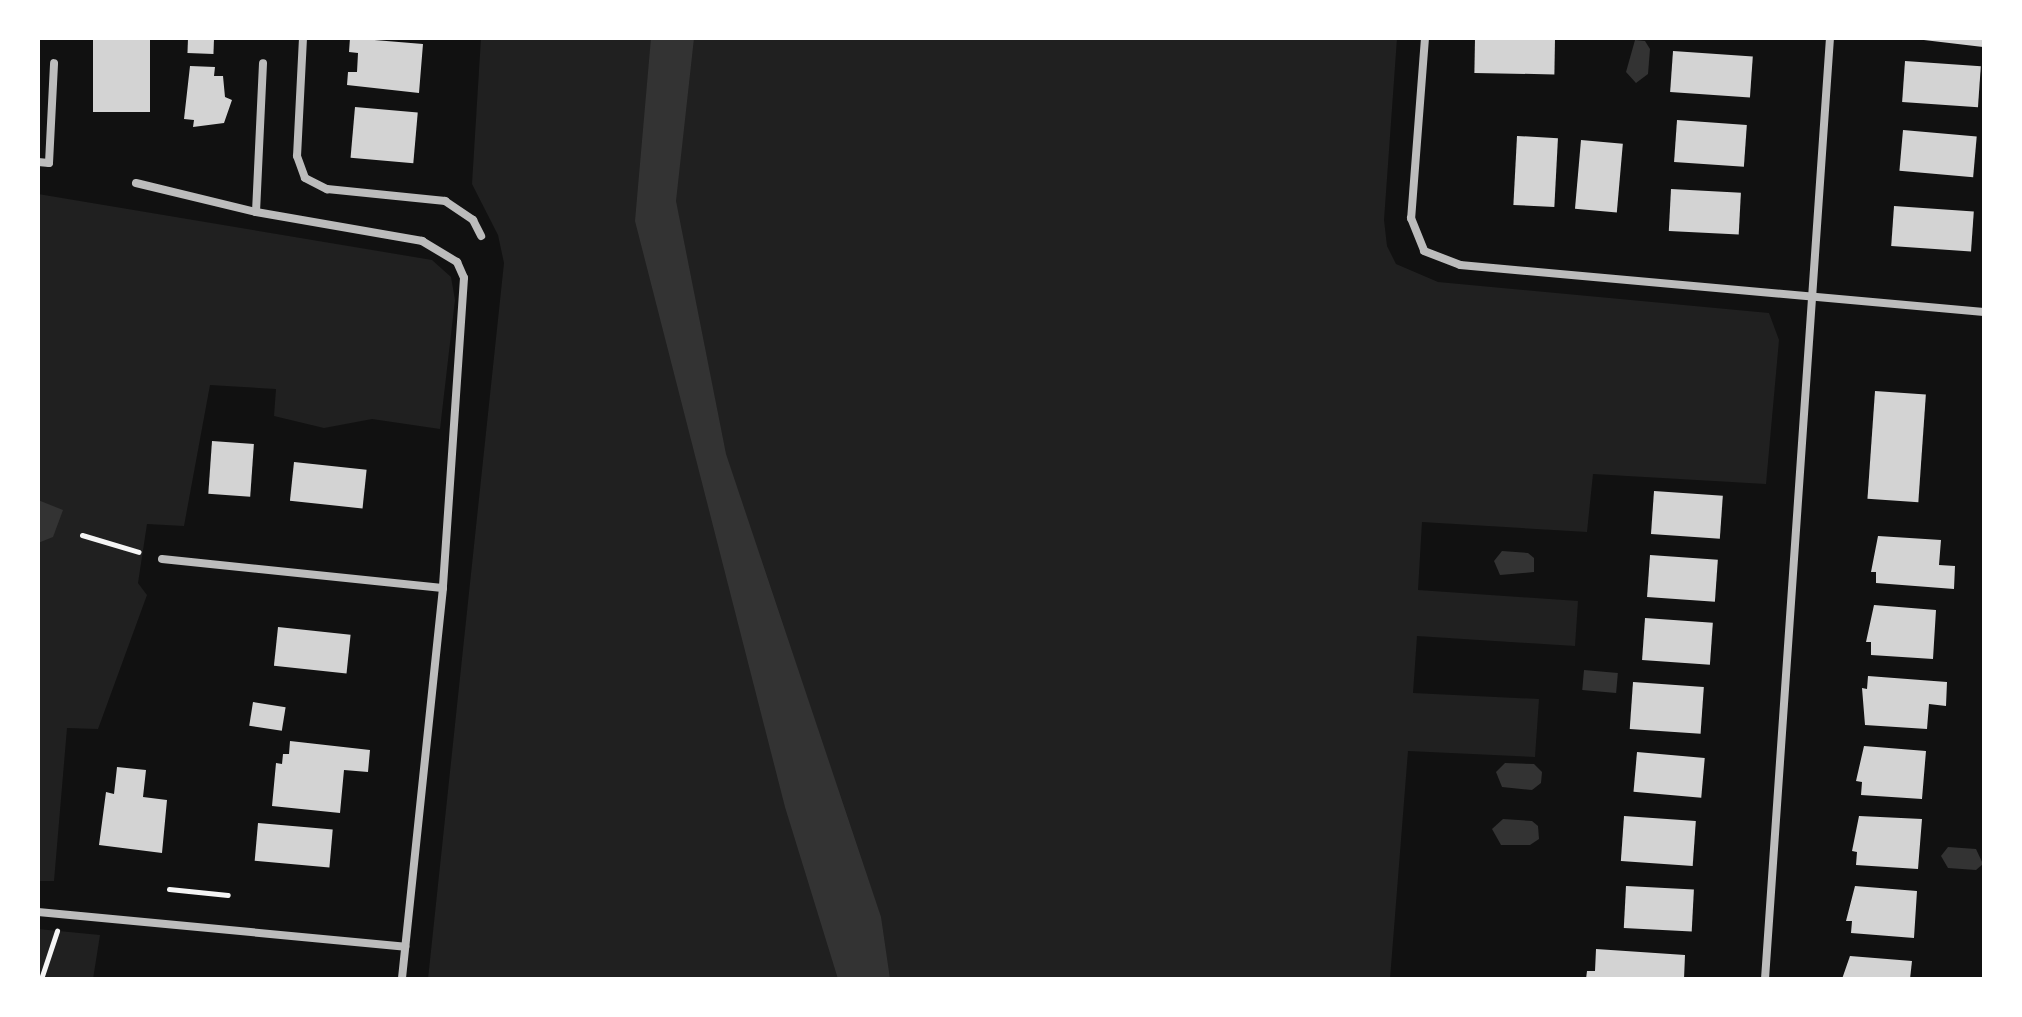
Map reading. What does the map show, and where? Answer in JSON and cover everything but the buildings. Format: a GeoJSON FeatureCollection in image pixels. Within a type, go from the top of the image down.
{"type":"FeatureCollection","features":[{"type":"Feature","properties":{"kind":"street"},"geometry":{"type":"LineString","coordinates":[[303,38],[297,156],[305,178],[327,189],[445,201],[473,220],[481,236]]}},
{"type":"Feature","properties":{"kind":"street"},"geometry":{"type":"LineString","coordinates":[[1425,38],[1411,218],[1424,251],[1460,265],[1984,312]]}},
{"type":"Feature","properties":{"kind":"street"},"geometry":{"type":"LineString","coordinates":[[1765,979],[1830,38]]}},
{"type":"Feature","properties":{"kind":"street"},"geometry":{"type":"LineString","coordinates":[[38,162],[49,163],[54,63]]}},
{"type":"Feature","properties":{"kind":"street"},"geometry":{"type":"LineString","coordinates":[[256,212],[263,63]]}},
{"type":"Feature","properties":{"kind":"street"},"geometry":{"type":"LineString","coordinates":[[136,183],[256,212],[422,241],[457,262],[466,297],[443,588],[402,979]]}},
{"type":"Feature","properties":{"kind":"street"},"geometry":{"type":"LineString","coordinates":[[162,559],[443,588]]}},
{"type":"Feature","properties":{"kind":"street"},"geometry":{"type":"LineString","coordinates":[[38,912],[405,947]]}},
{"type":"Feature","properties":{"kind":"path"},"geometry":{"type":"LineString","coordinates":[[82,535],[139,552]]}},
{"type":"Feature","properties":{"kind":"path"},"geometry":{"type":"LineString","coordinates":[[169,889],[228,895]]}},
{"type":"Feature","properties":{"kind":"path"},"geometry":{"type":"LineString","coordinates":[[41,979],[57,931]]}},
{"type":"Feature","properties":{"kind":"shaded area"},"geometry":{"type":"Polygon","coordinates":[[[481,38],[1397,38],[1384,220],[1387,246],[1396,264],[1438,282],[1769,313],[1779,340],[1766,484],[1593,474],[1587,532],[1422,522],[1418,590],[1578,601],[1575,646],[1417,636],[1413,693],[1539,699],[1535,757],[1408,751],[1390,979],[428,979],[504,263],[498,235],[472,184],[481,38]]]}},
{"type":"Feature","properties":{"kind":"shaded area"},"geometry":{"type":"Polygon","coordinates":[[[651,38],[694,38],[676,201],[726,454],[881,917],[890,979],[838,979],[785,807],[635,221],[651,38]]]}},
{"type":"Feature","properties":{"kind":"shaded area"},"geometry":{"type":"Polygon","coordinates":[[[1635,40],[1645,41],[1650,49],[1648,74],[1636,83],[1626,72],[1635,40]]]}},
{"type":"Feature","properties":{"kind":"shaded area"},"geometry":{"type":"Polygon","coordinates":[[[38,194],[432,260],[451,277],[455,300],[440,429],[372,419],[324,428],[274,416],[276,389],[210,385],[184,526],[147,524],[138,583],[147,595],[98,729],[67,728],[54,881],[38,881],[38,194]]]}},
{"type":"Feature","properties":{"kind":"shaded area"},"geometry":{"type":"Polygon","coordinates":[[[38,500],[63,510],[53,537],[38,543],[38,500]]]}},
{"type":"Feature","properties":{"kind":"shaded area"},"geometry":{"type":"Polygon","coordinates":[[[1502,551],[1528,553],[1534,558],[1534,572],[1500,575],[1494,561],[1502,551]]]}},
{"type":"Feature","properties":{"kind":"shaded area"},"geometry":{"type":"Polygon","coordinates":[[[1584,670],[1618,673],[1616,693],[1582,690],[1584,670]]]}},
{"type":"Feature","properties":{"kind":"shaded area"},"geometry":{"type":"Polygon","coordinates":[[[1505,763],[1534,764],[1542,772],[1541,783],[1532,790],[1502,787],[1496,772],[1505,763]]]}},
{"type":"Feature","properties":{"kind":"shaded area"},"geometry":{"type":"Polygon","coordinates":[[[1503,819],[1532,821],[1538,826],[1539,839],[1530,845],[1501,845],[1492,829],[1503,819]]]}},
{"type":"Feature","properties":{"kind":"shaded area"},"geometry":{"type":"Polygon","coordinates":[[[1948,847],[1976,849],[1983,864],[1976,870],[1948,868],[1941,856],[1948,847]]]}},
{"type":"Feature","properties":{"kind":"shaded area"},"geometry":{"type":"Polygon","coordinates":[[[38,929],[100,935],[93,979],[38,979],[38,929]]]}}]}
